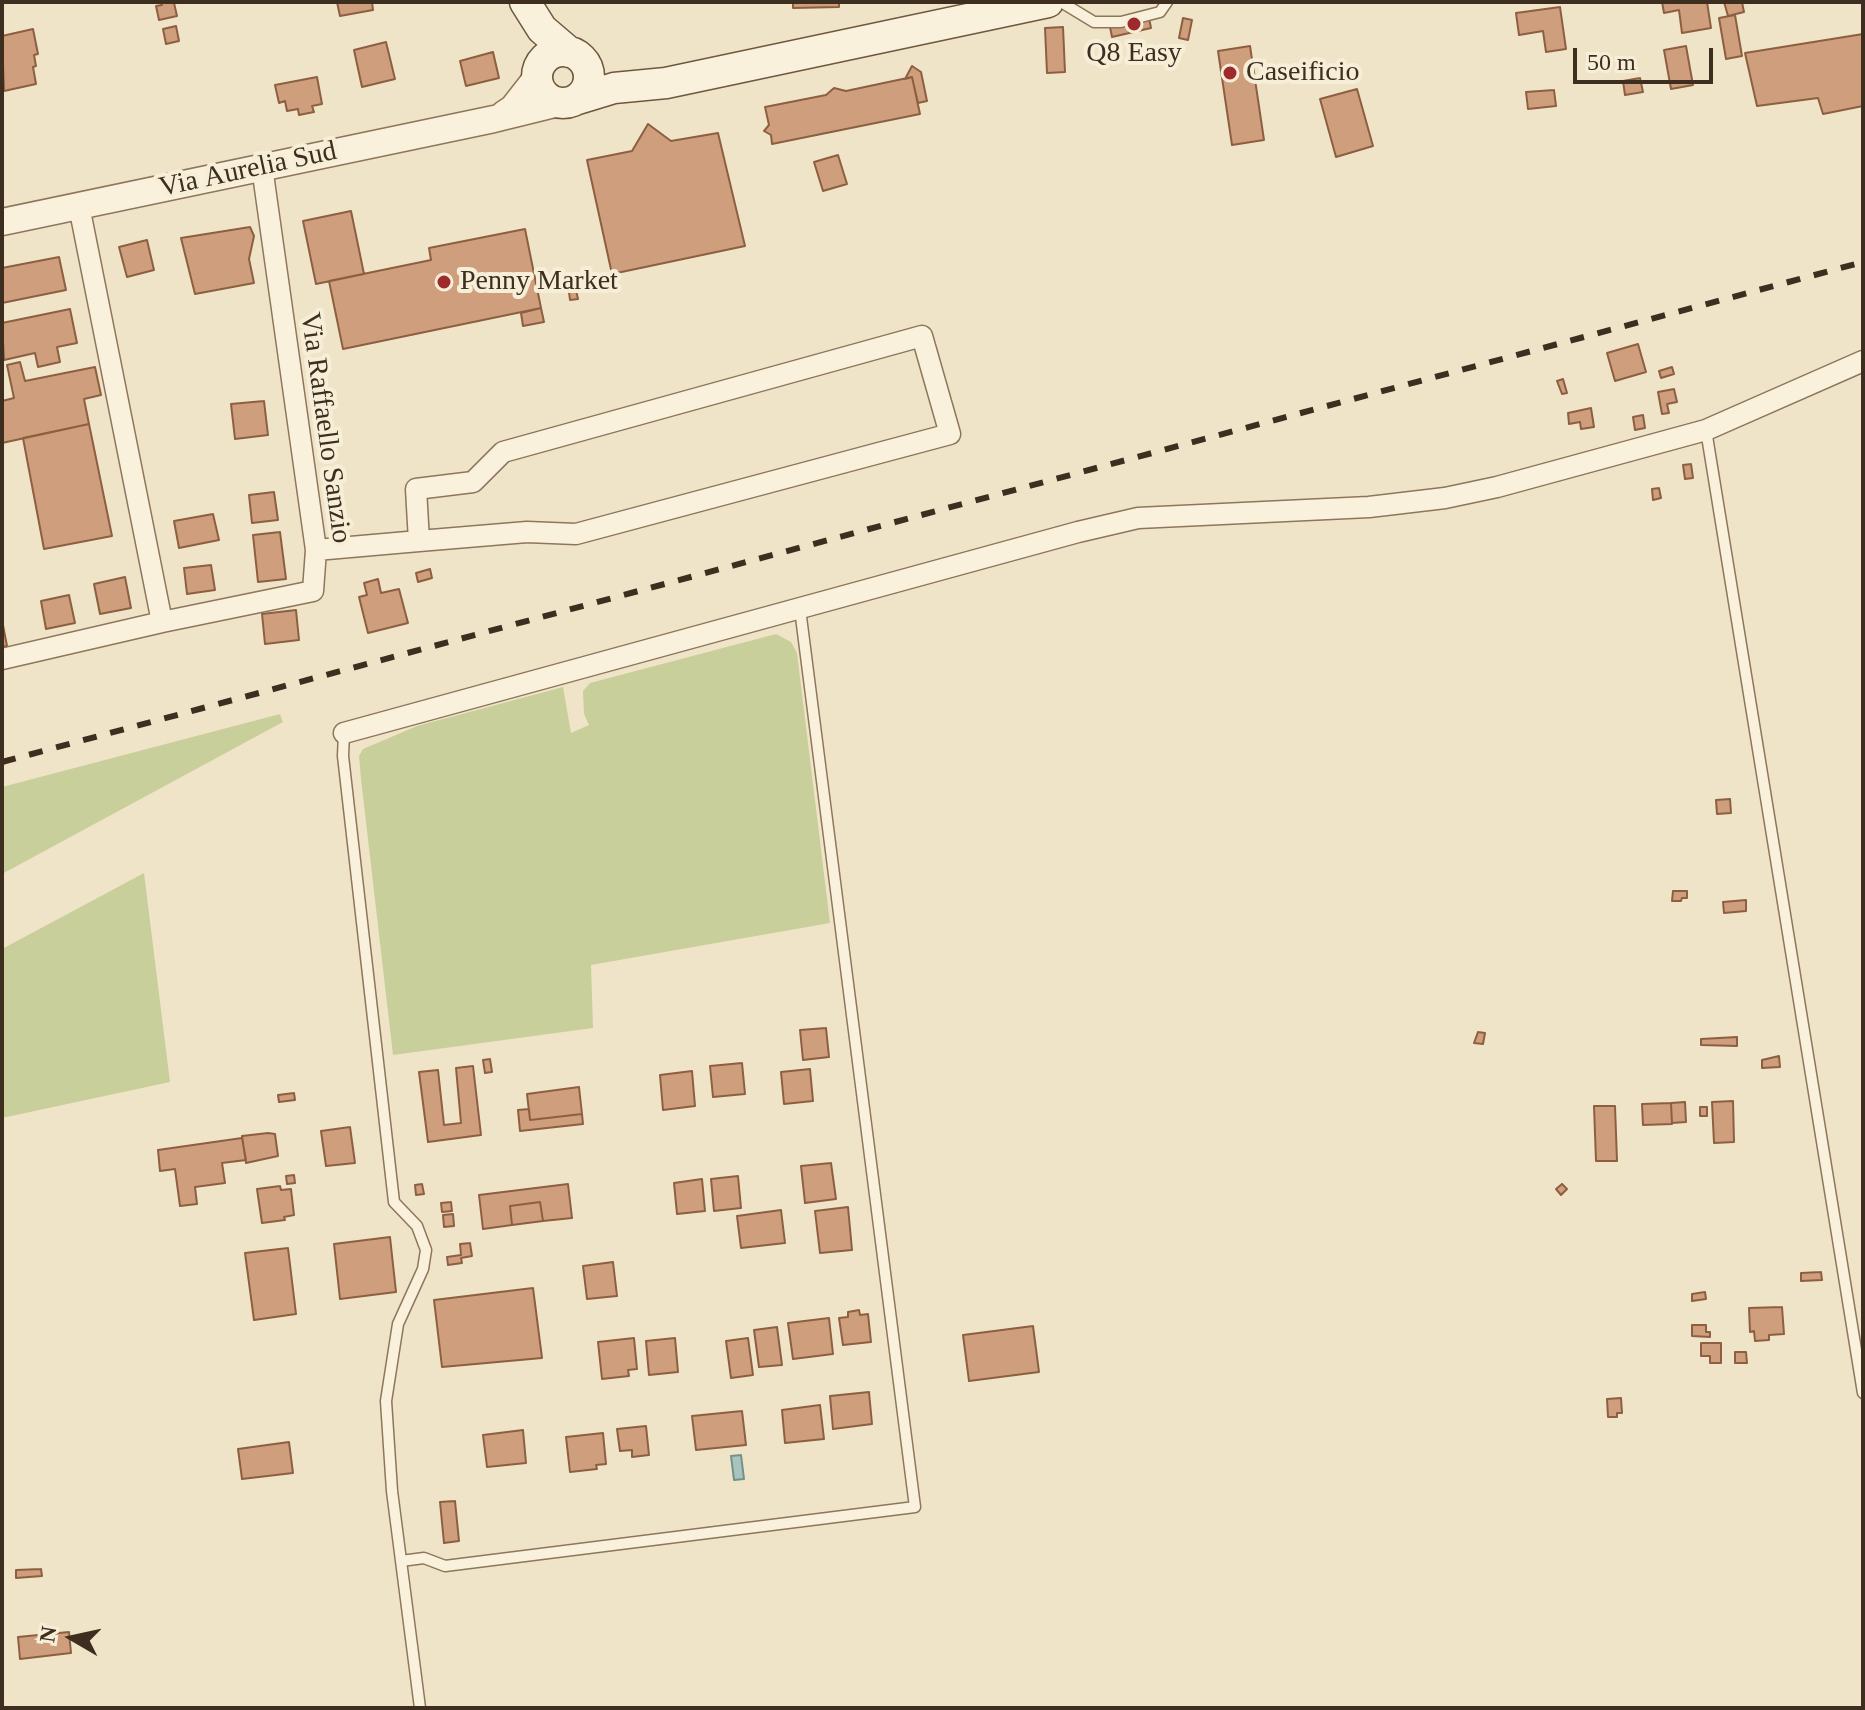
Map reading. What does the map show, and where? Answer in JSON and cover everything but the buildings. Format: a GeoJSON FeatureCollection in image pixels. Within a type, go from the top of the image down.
{"type":"FeatureCollection","features":[{"type":"Feature","properties":{"kind":"main road"},"geometry":{"type":"LineString","coordinates":[[523,2],[542,29],[578,59],[589,80],[583,94],[568,101],[541,90],[538,49],[523,2]]}},
{"type":"Feature","properties":{"kind":"main road","name":"Via Aurelia Sud"},"geometry":{"type":"LineString","coordinates":[[568,101],[614,88],[666,83],[1048,2]]}},
{"type":"Feature","properties":{"kind":"main road","name":"Via Aurelia Sud"},"geometry":{"type":"LineString","coordinates":[[539,71],[553,54],[578,59],[612,73],[718,72]]}},
{"type":"Feature","properties":{"kind":"street","name":"Via Aurelia Sud"},"geometry":{"type":"LineString","coordinates":[[494,119],[513,108],[539,71]]}},
{"type":"Feature","properties":{"kind":"street","name":"Via Aurelia Sud"},"geometry":{"type":"LineString","coordinates":[[2,222],[568,101]]}},
{"type":"Feature","properties":{"kind":"street","name":"Via Raffaello Sanzio"},"geometry":{"type":"LineString","coordinates":[[2,659],[313,591],[316,550],[262,167]]}},
{"type":"Feature","properties":{"kind":"street"},"geometry":{"type":"LineString","coordinates":[[79,206],[162,622]]}},
{"type":"Feature","properties":{"kind":"street"},"geometry":{"type":"LineString","coordinates":[[316,550],[527,532],[576,534],[950,434],[922,336],[503,452],[473,482],[416,489],[419,541]]}},
{"type":"Feature","properties":{"kind":"street"},"geometry":{"type":"LineString","coordinates":[[344,733],[1138,518],[1369,507],[1445,498],[1497,487],[1706,430],[1863,361]]}},
{"type":"Feature","properties":{"kind":"lane"},"geometry":{"type":"LineString","coordinates":[[1061,2],[1094,22],[1121,22],[1160,12],[1167,2]]}},
{"type":"Feature","properties":{"kind":"lane"},"geometry":{"type":"LineString","coordinates":[[1706,430],[1863,1393]]}},
{"type":"Feature","properties":{"kind":"lane"},"geometry":{"type":"LineString","coordinates":[[401,1561],[424,1558],[445,1566],[915,1507],[800,609]]}},
{"type":"Feature","properties":{"kind":"lane"},"geometry":{"type":"LineString","coordinates":[[344,733],[343,756],[394,1202],[417,1226],[426,1250],[423,1269],[398,1324],[386,1401],[392,1491],[420,1708]]}},
{"type":"Feature","properties":{"kind":"green space"},"geometry":{"type":"Polygon","coordinates":[[[776,634],[791,642],[797,653],[830,923],[591,965],[593,1028],[393,1055],[361,779],[359,756],[363,749],[417,726],[563,687],[571,733],[589,725],[584,714],[583,691],[590,683],[776,634]]]}},
{"type":"Feature","properties":{"kind":"green space"},"geometry":{"type":"Polygon","coordinates":[[[280,714],[283,722],[2,874],[2,787],[280,714]]]}},
{"type":"Feature","properties":{"kind":"green space"},"geometry":{"type":"Polygon","coordinates":[[[144,873],[170,1082],[2,1118],[2,949],[144,873]]]}},
{"type":"Feature","properties":{"kind":"water"},"geometry":{"type":"Polygon","coordinates":[[[741,1455],[744,1479],[734,1480],[731,1456],[741,1455]]]}},
{"type":"Feature","properties":{"kind":"railway"},"geometry":{"type":"LineString","coordinates":[[2,762],[1863,262]]}},
{"type":"Feature","properties":{"kind":"place","name":"Q8 Easy"},"geometry":{"type":"Point","coordinates":[1134,24]}},
{"type":"Feature","properties":{"kind":"place","name":"Caseificio"},"geometry":{"type":"Point","coordinates":[1230,73]}},
{"type":"Feature","properties":{"kind":"place","name":"Penny Market"},"geometry":{"type":"Point","coordinates":[444,282]}}]}
